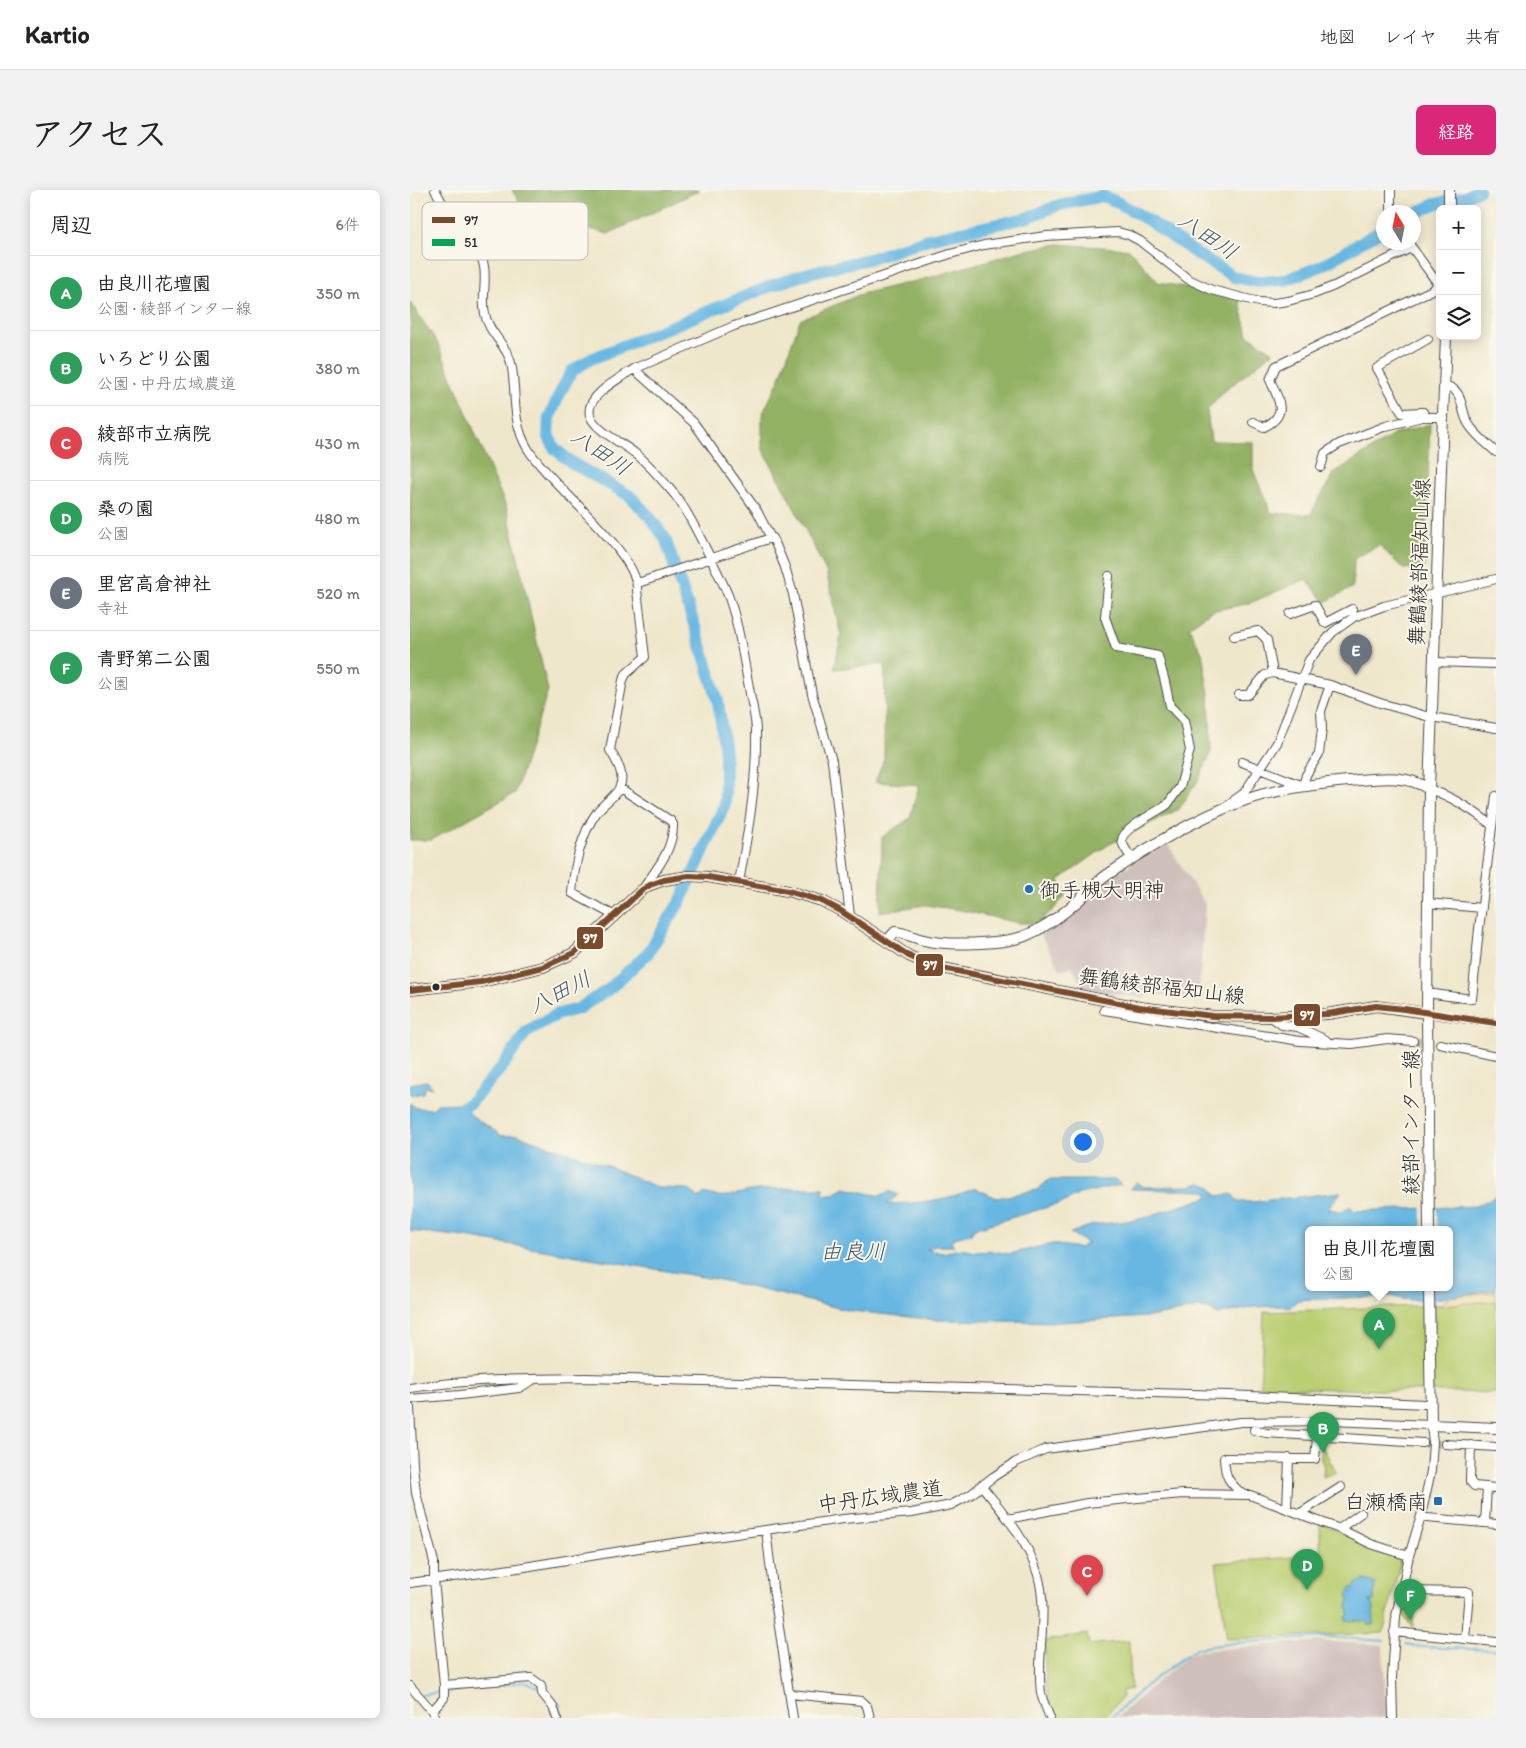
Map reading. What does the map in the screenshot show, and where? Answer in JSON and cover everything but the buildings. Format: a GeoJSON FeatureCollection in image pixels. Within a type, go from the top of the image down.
{"type":"FeatureCollection","features":[{"type":"Feature","properties":{"kind":"main road"},"geometry":{"type":"LineString","coordinates":[[1449,190],[1449,205]]}},
{"type":"Feature","properties":{"kind":"main road","name":"舞鶴綾部福知山線"},"geometry":{"type":"LineString","coordinates":[[410,990],[481,982],[543,967],[574,953],[646,887],[664,880],[689,876],[739,882],[788,891],[822,902],[850,916],[909,956],[932,966],[1139,1007],[1213,1016],[1271,1017],[1327,1014],[1376,1006],[1427,1013],[1429,789],[1446,340]]}},
{"type":"Feature","properties":{"kind":"main road"},"geometry":{"type":"LineString","coordinates":[[887,941],[895,932],[924,940],[954,944],[1021,937],[1050,923],[1106,876],[1157,843],[1223,809],[1267,794],[1303,786],[1382,778],[1405,779],[1420,783],[1429,789]]}},
{"type":"Feature","properties":{"kind":"main road","name":"綾部インター線"},"geometry":{"type":"LineString","coordinates":[[1427,1013],[1429,1060],[1429,1226]]}},
{"type":"Feature","properties":{"kind":"main road"},"geometry":{"type":"LineString","coordinates":[[1430,1291],[1427,1401],[1431,1424],[1496,1428]]}},
{"type":"Feature","properties":{"kind":"street"},"geometry":{"type":"LineString","coordinates":[[435,190],[442,202]]}},
{"type":"Feature","properties":{"kind":"street"},"geometry":{"type":"LineString","coordinates":[[1391,190],[1392,205]]}},
{"type":"Feature","properties":{"kind":"street"},"geometry":{"type":"LineString","coordinates":[[739,882],[751,810],[756,715],[735,618],[728,596],[711,558],[674,494],[637,454],[594,424],[590,417],[590,405],[595,396],[634,369],[734,326],[851,286],[984,245],[1046,236],[1118,232],[1140,240],[1188,279],[1212,290],[1253,302],[1274,303],[1321,292],[1401,250]]}},
{"type":"Feature","properties":{"kind":"street"},"geometry":{"type":"LineString","coordinates":[[1414,250],[1436,279]]}},
{"type":"Feature","properties":{"kind":"street"},"geometry":{"type":"LineString","coordinates":[[482,260],[485,275],[483,297],[485,317],[510,357],[515,407],[520,432],[527,448],[552,480],[609,537],[630,566],[638,583],[645,656],[626,674],[623,680],[610,750],[620,769],[622,777],[620,788],[597,812],[592,820],[574,871],[572,893],[614,916]]}},
{"type":"Feature","properties":{"kind":"street"},"geometry":{"type":"LineString","coordinates":[[1253,422],[1264,427],[1279,416],[1281,409],[1278,397],[1270,380],[1276,366],[1436,287]]}},
{"type":"Feature","properties":{"kind":"street"},"geometry":{"type":"LineString","coordinates":[[1426,417],[1423,412],[1402,413],[1377,368],[1428,339]]}},
{"type":"Feature","properties":{"kind":"street"},"geometry":{"type":"LineString","coordinates":[[634,369],[694,423],[757,511],[771,538],[773,538],[785,567],[793,594],[812,694],[832,761],[850,916]]}},
{"type":"Feature","properties":{"kind":"street"},"geometry":{"type":"LineString","coordinates":[[1444,386],[1454,389],[1459,394],[1467,422],[1481,440],[1496,452]]}},
{"type":"Feature","properties":{"kind":"street"},"geometry":{"type":"LineString","coordinates":[[1321,467],[1325,453],[1339,444],[1386,426],[1426,417],[1442,416]]}},
{"type":"Feature","properties":{"kind":"street"},"geometry":{"type":"LineString","coordinates":[[638,583],[771,538]]}},
{"type":"Feature","properties":{"kind":"street"},"geometry":{"type":"LineString","coordinates":[[1109,576],[1105,617],[1116,648],[1158,656],[1170,706],[1184,721],[1190,750],[1180,787],[1170,802],[1129,829],[1122,837],[1122,843],[1132,858]]}},
{"type":"Feature","properties":{"kind":"street"},"geometry":{"type":"LineString","coordinates":[[1223,809],[1244,793],[1277,742],[1309,660],[1333,632],[1354,616],[1384,606],[1496,579]]}},
{"type":"Feature","properties":{"kind":"street"},"geometry":{"type":"LineString","coordinates":[[1290,614],[1315,605],[1325,623],[1352,609],[1354,616]]}},
{"type":"Feature","properties":{"kind":"street"},"geometry":{"type":"LineString","coordinates":[[1234,636],[1258,631],[1267,640],[1273,673]]}},
{"type":"Feature","properties":{"kind":"street"},"geometry":{"type":"LineString","coordinates":[[1435,662],[1496,664]]}},
{"type":"Feature","properties":{"kind":"street"},"geometry":{"type":"LineString","coordinates":[[1239,695],[1248,695],[1265,675],[1273,673],[1330,685],[1380,704],[1432,717],[1496,728]]}},
{"type":"Feature","properties":{"kind":"street"},"geometry":{"type":"LineString","coordinates":[[1242,762],[1303,786],[1306,775],[1319,754],[1322,728],[1321,712],[1330,685]]}},
{"type":"Feature","properties":{"kind":"street"},"geometry":{"type":"LineString","coordinates":[[620,788],[673,824],[670,842],[662,861],[646,887]]}},
{"type":"Feature","properties":{"kind":"street"},"geometry":{"type":"LineString","coordinates":[[1429,789],[1447,795],[1492,825]]}},
{"type":"Feature","properties":{"kind":"street"},"geometry":{"type":"LineString","coordinates":[[1434,994],[1472,999],[1482,908],[1493,858],[1492,825],[1496,796]]}},
{"type":"Feature","properties":{"kind":"street"},"geometry":{"type":"LineString","coordinates":[[1428,903],[1482,908]]}},
{"type":"Feature","properties":{"kind":"street"},"geometry":{"type":"LineString","coordinates":[[1104,1010],[1273,1037],[1331,1043],[1352,1044],[1387,1038],[1414,1041]]}},
{"type":"Feature","properties":{"kind":"street"},"geometry":{"type":"LineString","coordinates":[[1427,1013],[1496,1023]]}},
{"type":"Feature","properties":{"kind":"street"},"geometry":{"type":"LineString","coordinates":[[1271,1017],[1282,1025],[1298,1027],[1331,1043]]}},
{"type":"Feature","properties":{"kind":"street"},"geometry":{"type":"LineString","coordinates":[[1440,1044],[1496,1056]]}},
{"type":"Feature","properties":{"kind":"street"},"geometry":{"type":"LineString","coordinates":[[410,1388],[439,1383],[605,1378],[1427,1401]]}},
{"type":"Feature","properties":{"kind":"street"},"geometry":{"type":"LineString","coordinates":[[410,1399],[519,1388],[534,1379]]}},
{"type":"Feature","properties":{"kind":"street"},"geometry":{"type":"LineString","coordinates":[[410,1408],[412,1465],[416,1493],[434,1562],[444,1685],[444,1698],[434,1715],[410,1686]]}},
{"type":"Feature","properties":{"kind":"street","name":"中丹広域農道"},"geometry":{"type":"LineString","coordinates":[[410,1583],[518,1568],[645,1547],[912,1512],[951,1505],[970,1495],[981,1485],[1016,1462],[1046,1449],[1224,1424],[1331,1420],[1431,1424]]}},
{"type":"Feature","properties":{"kind":"street"},"geometry":{"type":"LineString","coordinates":[[1393,1718],[1392,1678],[1396,1616],[1409,1556],[1432,1471],[1433,1442],[1431,1424]]}},
{"type":"Feature","properties":{"kind":"street"},"geometry":{"type":"LineString","coordinates":[[1254,1430],[1266,1434],[1423,1443]]}},
{"type":"Feature","properties":{"kind":"street"},"geometry":{"type":"LineString","coordinates":[[1242,1494],[1229,1482],[1225,1472],[1224,1458],[1314,1459],[1316,1437]]}},
{"type":"Feature","properties":{"kind":"street"},"geometry":{"type":"LineString","coordinates":[[1446,1444],[1496,1447]]}},
{"type":"Feature","properties":{"kind":"street"},"geometry":{"type":"LineString","coordinates":[[1471,1445],[1470,1481],[1474,1486],[1496,1488]]}},
{"type":"Feature","properties":{"kind":"street"},"geometry":{"type":"LineString","coordinates":[[1287,1509],[1289,1458]]}},
{"type":"Feature","properties":{"kind":"street"},"geometry":{"type":"LineString","coordinates":[[981,1485],[1008,1519],[1029,1554],[1039,1576],[1042,1611],[1041,1693],[1050,1718]]}},
{"type":"Feature","properties":{"kind":"street"},"geometry":{"type":"LineString","coordinates":[[1299,1514],[1341,1487]]}},
{"type":"Feature","properties":{"kind":"street"},"geometry":{"type":"LineString","coordinates":[[1485,1523],[1487,1487]]}},
{"type":"Feature","properties":{"kind":"street"},"geometry":{"type":"LineString","coordinates":[[1008,1519],[1087,1503],[1129,1498],[1183,1494],[1250,1494],[1340,1529],[1372,1544],[1409,1556]]}},
{"type":"Feature","properties":{"kind":"street"},"geometry":{"type":"LineString","coordinates":[[1340,1529],[1361,1513]]}},
{"type":"Feature","properties":{"kind":"street"},"geometry":{"type":"LineString","coordinates":[[1421,1516],[1496,1524]]}},
{"type":"Feature","properties":{"kind":"street"},"geometry":{"type":"LineString","coordinates":[[766,1530],[793,1718]]}},
{"type":"Feature","properties":{"kind":"street"},"geometry":{"type":"LineString","coordinates":[[1402,1592],[1464,1590],[1470,1592],[1465,1639]]}},
{"type":"Feature","properties":{"kind":"street"},"geometry":{"type":"LineString","coordinates":[[1394,1632],[1496,1642]]}},
{"type":"Feature","properties":{"kind":"street"},"geometry":{"type":"LineString","coordinates":[[444,1685],[531,1678],[541,1685],[542,1693],[553,1707],[557,1718]]}},
{"type":"Feature","properties":{"kind":"street"},"geometry":{"type":"LineString","coordinates":[[790,1694],[862,1701],[867,1706],[870,1718]]}},
{"type":"Feature","properties":{"kind":"shaded area"},"geometry":{"type":"Polygon","coordinates":[[[1167,843],[1205,904],[1199,992],[1197,997],[1154,994],[1145,998],[1083,988],[1072,966],[1061,971],[1039,932],[1104,880],[1167,843]]]}},
{"type":"Feature","properties":{"kind":"shaded area"},"geometry":{"type":"Polygon","coordinates":[[[1318,1641],[1383,1645],[1386,1718],[1116,1718],[1187,1656],[1200,1651],[1318,1641]]]}},
{"type":"Feature","properties":{"kind":"green space"},"geometry":{"type":"Polygon","coordinates":[[[512,190],[700,190],[608,234],[588,228],[588,202],[519,202],[512,190]]]}},
{"type":"Feature","properties":{"kind":"green space"},"geometry":{"type":"Polygon","coordinates":[[[1058,244],[1129,249],[1158,282],[1239,298],[1248,335],[1273,352],[1226,390],[1207,410],[1211,441],[1253,442],[1253,470],[1271,513],[1310,515],[1334,473],[1395,434],[1430,424],[1425,567],[1403,569],[1379,545],[1354,559],[1353,587],[1325,602],[1306,579],[1250,603],[1211,611],[1189,627],[1202,653],[1209,694],[1211,752],[1199,779],[1179,809],[1108,845],[1059,880],[1065,896],[1053,910],[1036,923],[1019,923],[960,910],[925,905],[880,912],[882,837],[910,818],[919,785],[875,782],[884,759],[885,664],[834,669],[841,636],[826,571],[762,448],[762,415],[779,380],[800,320],[861,294],[928,278],[1021,251],[1058,244]]]}},
{"type":"Feature","properties":{"kind":"green space"},"geometry":{"type":"Polygon","coordinates":[[[410,302],[437,342],[507,509],[548,691],[515,793],[431,840],[410,840],[410,302]]]}},
{"type":"Feature","properties":{"kind":"green space"},"geometry":{"type":"Polygon","coordinates":[[[1496,1301],[1496,1393],[1260,1387],[1264,1312],[1496,1301]]]}},
{"type":"Feature","properties":{"kind":"green space"},"geometry":{"type":"Polygon","coordinates":[[[1321,1444],[1336,1472],[1323,1477],[1324,1463],[1321,1461],[1321,1444]]]}},
{"type":"Feature","properties":{"kind":"green space"},"geometry":{"type":"Polygon","coordinates":[[[1320,1523],[1401,1559],[1383,1633],[1227,1639],[1216,1563],[1320,1555],[1320,1523]]]}},
{"type":"Feature","properties":{"kind":"green space"},"geometry":{"type":"Polygon","coordinates":[[[1403,1610],[1413,1611],[1413,1626],[1403,1615],[1403,1610]]]}},
{"type":"Feature","properties":{"kind":"green space"},"geometry":{"type":"Polygon","coordinates":[[[1087,1634],[1089,1645],[1129,1641],[1131,1689],[1122,1691],[1123,1697],[1103,1718],[1055,1718],[1047,1690],[1045,1641],[1087,1634]]]}},
{"type":"Feature","properties":{"kind":"sand"},"geometry":{"type":"Polygon","coordinates":[[[1496,1292],[1496,1301],[1440,1305],[1451,1296],[1496,1292]]]}},
{"type":"Feature","properties":{"kind":"water"},"geometry":{"type":"Polygon","coordinates":[[[427,1081],[433,1088],[425,1087],[423,1093],[410,1094],[410,1084],[427,1081]]]}},
{"type":"Feature","properties":{"kind":"water","name":"由良川"},"geometry":{"type":"Polygon","coordinates":[[[410,1103],[416,1108],[432,1109],[437,1104],[463,1103],[471,1115],[502,1136],[517,1135],[608,1166],[659,1188],[688,1189],[699,1198],[704,1193],[726,1196],[758,1190],[791,1188],[824,1188],[823,1195],[832,1195],[845,1188],[880,1196],[889,1191],[898,1195],[887,1204],[898,1204],[943,1198],[975,1188],[997,1198],[1037,1190],[1049,1180],[1116,1180],[1121,1185],[1079,1194],[1065,1202],[973,1229],[971,1234],[954,1238],[951,1242],[954,1246],[935,1246],[927,1249],[942,1253],[961,1249],[975,1252],[992,1251],[1009,1254],[1052,1244],[1080,1248],[1087,1243],[1070,1233],[1093,1225],[1136,1220],[1209,1197],[1206,1191],[1130,1189],[1137,1182],[1144,1187],[1190,1186],[1201,1183],[1210,1186],[1217,1196],[1232,1194],[1238,1202],[1341,1192],[1328,1208],[1342,1212],[1350,1206],[1355,1211],[1476,1206],[1496,1196],[1496,1290],[1415,1300],[1392,1296],[1298,1300],[1291,1306],[1254,1307],[1217,1315],[1210,1309],[1199,1308],[1149,1317],[1061,1322],[938,1320],[851,1311],[720,1280],[466,1237],[410,1231],[410,1103]]]}},
{"type":"Feature","properties":{"kind":"water"},"geometry":{"type":"Polygon","coordinates":[[[1364,1580],[1375,1583],[1374,1601],[1370,1601],[1373,1606],[1374,1625],[1354,1620],[1352,1622],[1346,1621],[1346,1617],[1349,1615],[1347,1607],[1349,1600],[1347,1596],[1351,1588],[1364,1580]]]}},
{"type":"Feature","properties":{"kind":"pier"},"geometry":{"type":"Polygon","coordinates":[[[1437,1206],[1437,1226],[1422,1226],[1422,1207],[1437,1206]]]}},
{"type":"Feature","properties":{"kind":"waterway","name":"八田川"},"geometry":{"type":"LineString","coordinates":[[1421,211],[1435,204],[1465,197],[1479,190]]}},
{"type":"Feature","properties":{"kind":"waterway","name":"八田川"},"geometry":{"type":"LineString","coordinates":[[450,1114],[470,1103],[502,1067],[527,1031],[558,1014],[578,1009],[609,989],[648,953],[681,900],[725,804],[725,753],[718,701],[665,538],[649,516],[630,496],[572,463],[555,449],[548,435],[549,418],[572,371],[591,359],[773,285],[812,272],[873,258],[928,239],[1026,218],[1059,205],[1103,196],[1148,220],[1234,277],[1258,282],[1286,280],[1321,266],[1376,234]]}},
{"type":"Feature","properties":{"kind":"waterway"},"geometry":{"type":"LineString","coordinates":[[1110,1718],[1149,1683],[1198,1648],[1234,1643],[1327,1637],[1384,1641]]}},
{"type":"Feature","properties":{"kind":"waterway"},"geometry":{"type":"LineString","coordinates":[[1406,1644],[1421,1647],[1496,1650]]}},
{"type":"Feature","properties":{"kind":"waterway"},"geometry":{"type":"LineString","coordinates":[[447,1692],[525,1682],[538,1687]]}},
{"type":"Feature","properties":{"kind":"waterway"},"geometry":{"type":"LineString","coordinates":[[545,1690],[560,1705],[562,1718]]}},
{"type":"Feature","properties":{"kind":"waterway"},"geometry":{"type":"LineString","coordinates":[[422,1695],[442,1692]]}},
{"type":"Feature","properties":{"kind":"tunnel"},"geometry":{"type":"LineString","coordinates":[[1413,1041],[1440,1044]]}},
{"type":"Feature","properties":{"kind":"tunnel"},"geometry":{"type":"LineString","coordinates":[[1423,1443],[1445,1444]]}},
{"type":"Feature","properties":{"kind":"transit line","name":"97"},"geometry":{"type":"LineString","coordinates":[[410,990],[481,982],[543,967],[574,953],[642,890],[650,885],[664,880],[689,876],[708,877],[788,891],[822,901],[841,911],[909,956],[932,966],[1139,1007],[1213,1016],[1271,1017],[1327,1014],[1376,1006],[1496,1023]]}},
{"type":"Feature","properties":{"kind":"place","name":"里宮高倉神社"},"geometry":{"type":"Point","coordinates":[1356,675]}},
{"type":"Feature","properties":{"kind":"place","name":"御手槻大明神"},"geometry":{"type":"Point","coordinates":[1029,889]}},
{"type":"Feature","properties":{"kind":"place","name":"由良川花壇園"},"geometry":{"type":"Point","coordinates":[1379,1349]}},
{"type":"Feature","properties":{"kind":"place","name":"いろどり公園"},"geometry":{"type":"Point","coordinates":[1323,1453]}},
{"type":"Feature","properties":{"kind":"place","name":"白瀬橋南"},"geometry":{"type":"Point","coordinates":[1438,1501]}},
{"type":"Feature","properties":{"kind":"place","name":"桑の園"},"geometry":{"type":"Point","coordinates":[1307,1590]}},
{"type":"Feature","properties":{"kind":"place","name":"綾部市立病院"},"geometry":{"type":"Point","coordinates":[1087,1596]}},
{"type":"Feature","properties":{"kind":"place","name":"青野第二公園"},"geometry":{"type":"Point","coordinates":[1410,1620]}}]}
